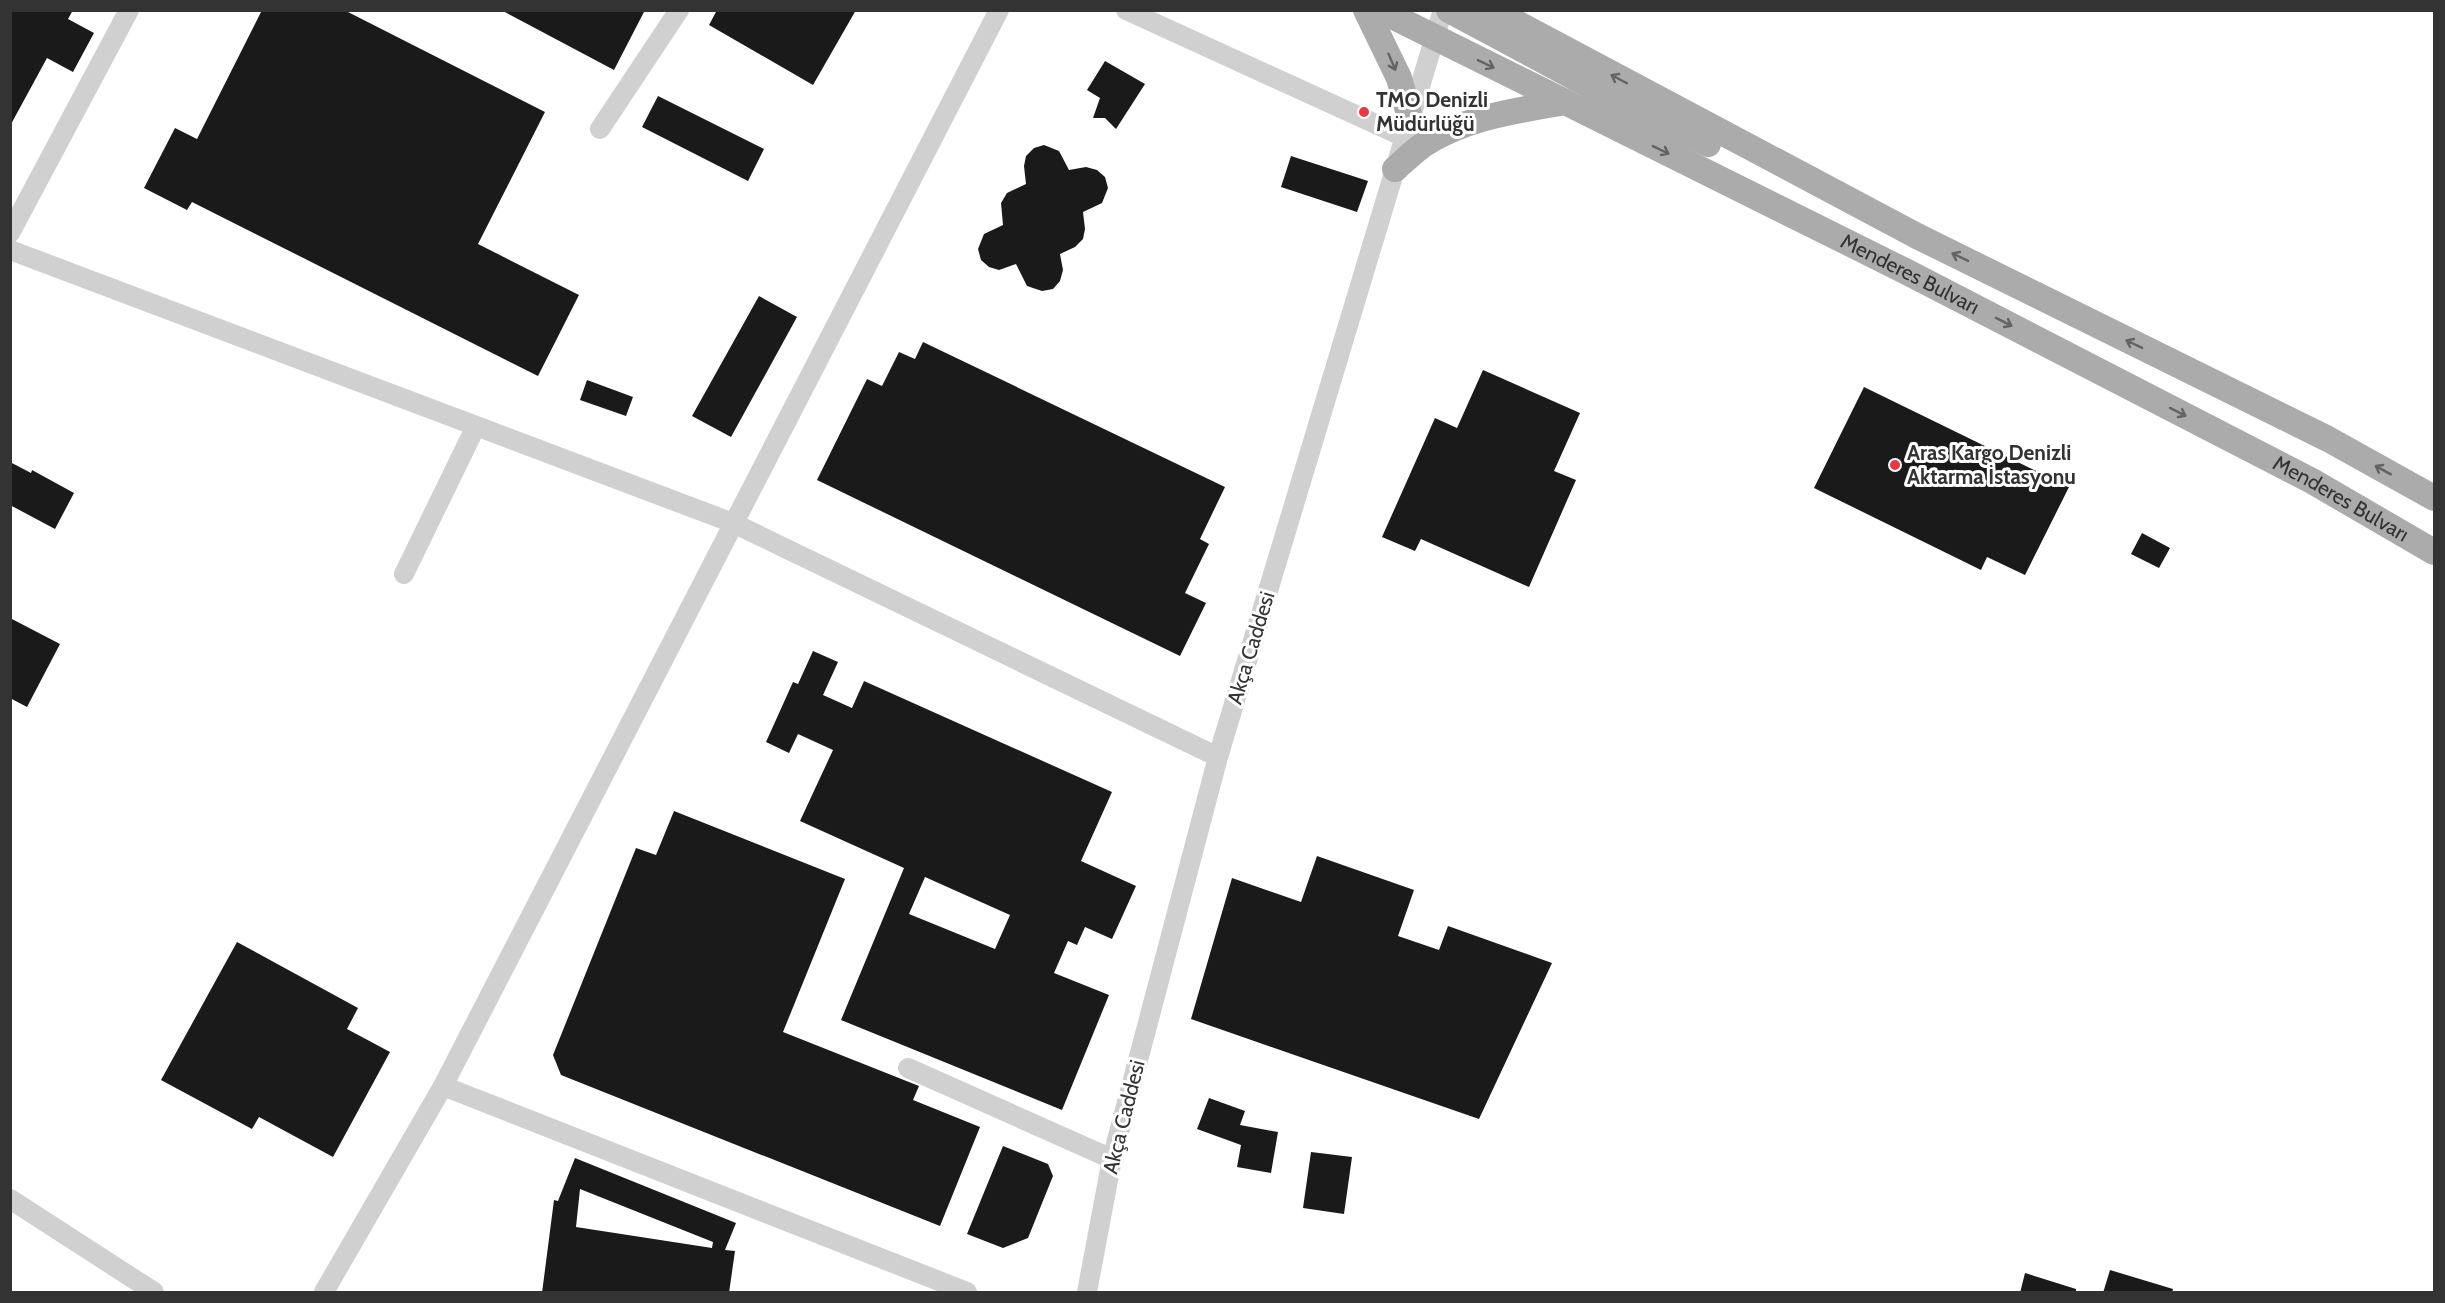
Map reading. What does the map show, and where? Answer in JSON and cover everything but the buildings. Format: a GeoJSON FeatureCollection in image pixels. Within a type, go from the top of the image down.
{"type":"FeatureCollection","features":[{"type":"Feature","properties":{"kind":"main road"},"geometry":{"type":"LineString","coordinates":[[1366,10],[1399,78],[1412,134],[1395,169]]}},
{"type":"Feature","properties":{"kind":"main road","name":"Menderes Bulvarı"},"geometry":{"type":"LineString","coordinates":[[1380,10],[1441,20],[1565,102],[1895,266],[2312,481],[2434,552]]}},
{"type":"Feature","properties":{"kind":"main road"},"geometry":{"type":"LineString","coordinates":[[1416,10],[1917,236]]}},
{"type":"Feature","properties":{"kind":"main road","name":"Menderes Bulvarı"},"geometry":{"type":"LineString","coordinates":[[1492,10],[1518,19],[1917,236],[2328,439],[2434,498]]}},
{"type":"Feature","properties":{"kind":"main road"},"geometry":{"type":"LineString","coordinates":[[1412,134],[1565,102]]}},
{"type":"Feature","properties":{"kind":"street"},"geometry":{"type":"LineString","coordinates":[[10,233],[129,10]]}},
{"type":"Feature","properties":{"kind":"street"},"geometry":{"type":"LineString","coordinates":[[600,129],[678,10]]}},
{"type":"Feature","properties":{"kind":"street"},"geometry":{"type":"LineString","coordinates":[[324,1293],[443,1086],[999,10]]}},
{"type":"Feature","properties":{"kind":"street"},"geometry":{"type":"LineString","coordinates":[[1126,10],[1412,134],[1441,20]]}},
{"type":"Feature","properties":{"kind":"street","name":"Akça Caddesi"},"geometry":{"type":"LineString","coordinates":[[1087,1293],[1112,1159],[1218,757],[1395,169]]}},
{"type":"Feature","properties":{"kind":"street"},"geometry":{"type":"LineString","coordinates":[[10,250],[733,524],[1218,757]]}},
{"type":"Feature","properties":{"kind":"street"},"geometry":{"type":"LineString","coordinates":[[404,574],[476,426]]}},
{"type":"Feature","properties":{"kind":"street"},"geometry":{"type":"LineString","coordinates":[[908,1068],[1112,1159]]}},
{"type":"Feature","properties":{"kind":"street"},"geometry":{"type":"LineString","coordinates":[[443,1086],[967,1293]]}},
{"type":"Feature","properties":{"kind":"street"},"geometry":{"type":"LineString","coordinates":[[10,1199],[154,1293]]}},
{"type":"Feature","properties":{"kind":"place","name":"TMO Denizli Müdürlüğü"},"geometry":{"type":"Point","coordinates":[1364,112]}},
{"type":"Feature","properties":{"kind":"place","name":"Aras Kargo Denizli Aktarma İstasyonu"},"geometry":{"type":"Point","coordinates":[1895,465]}}]}
